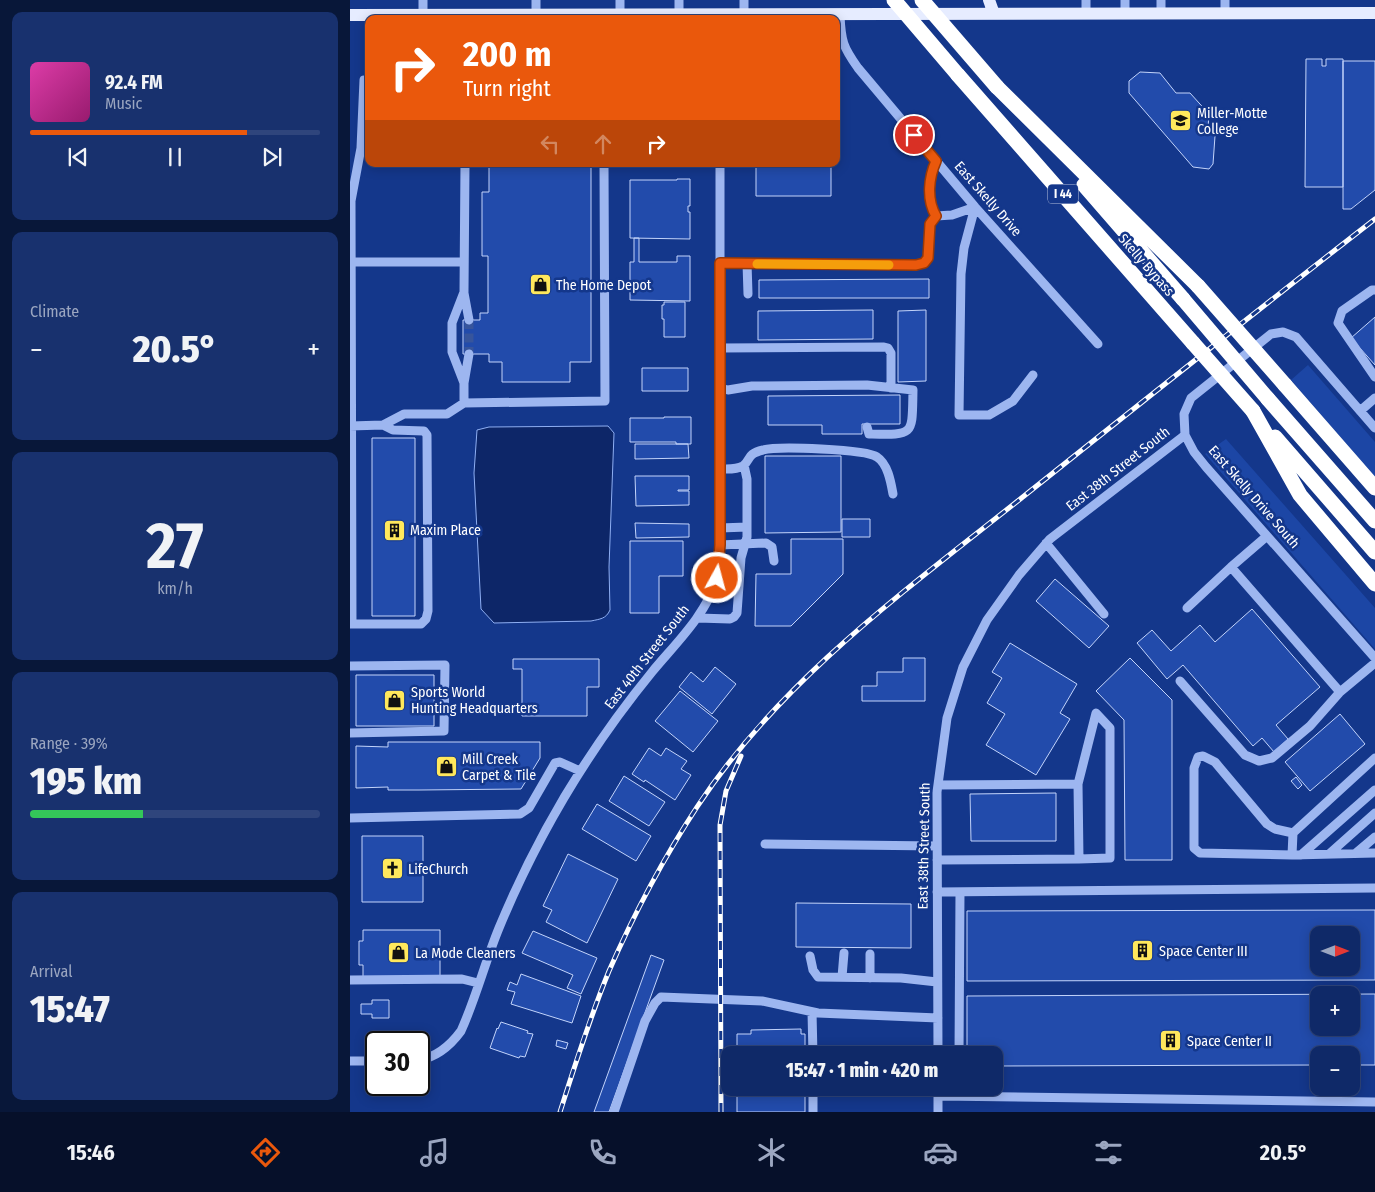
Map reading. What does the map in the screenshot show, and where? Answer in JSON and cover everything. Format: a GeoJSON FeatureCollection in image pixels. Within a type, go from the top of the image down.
{"type":"FeatureCollection","features":[{"type":"Feature","properties":{"kind":"highway","name":"Skelly Bypass"},"geometry":{"type":"LineString","coordinates":[[894,0],[1375,552]]}},
{"type":"Feature","properties":{"kind":"highway","name":"Skelly Bypass"},"geometry":{"type":"LineString","coordinates":[[922,0],[1375,520]]}},
{"type":"Feature","properties":{"kind":"highway"},"geometry":{"type":"LineString","coordinates":[[997,87],[1198,286],[1375,488]]}},
{"type":"Feature","properties":{"kind":"highway"},"geometry":{"type":"LineString","coordinates":[[1253,411],[1300,495],[1375,584]]}},
{"type":"Feature","properties":{"kind":"main road"},"geometry":{"type":"LineString","coordinates":[[989,0],[994,14]]}},
{"type":"Feature","properties":{"kind":"main road"},"geometry":{"type":"LineString","coordinates":[[744,15],[1161,14],[1225,7],[1375,13]]}},
{"type":"Feature","properties":{"kind":"main road"},"geometry":{"type":"LineString","coordinates":[[350,15],[423,15]]}},
{"type":"Feature","properties":{"kind":"street"},"geometry":{"type":"LineString","coordinates":[[423,0],[423,15]]}},
{"type":"Feature","properties":{"kind":"street"},"geometry":{"type":"LineString","coordinates":[[536,0],[536,15]]}},
{"type":"Feature","properties":{"kind":"street"},"geometry":{"type":"LineString","coordinates":[[620,0],[620,15]]}},
{"type":"Feature","properties":{"kind":"street"},"geometry":{"type":"LineString","coordinates":[[679,0],[684,15]]}},
{"type":"Feature","properties":{"kind":"street"},"geometry":{"type":"LineString","coordinates":[[744,0],[744,15]]}},
{"type":"Feature","properties":{"kind":"street"},"geometry":{"type":"LineString","coordinates":[[1086,0],[1086,14]]}},
{"type":"Feature","properties":{"kind":"street"},"geometry":{"type":"LineString","coordinates":[[1125,0],[1125,14]]}},
{"type":"Feature","properties":{"kind":"street"},"geometry":{"type":"LineString","coordinates":[[1161,0],[1161,14]]}},
{"type":"Feature","properties":{"kind":"street","name":"East Skelly Drive"},"geometry":{"type":"LineString","coordinates":[[840,14],[841,33],[845,49],[858,68],[975,206],[1098,344]]}},
{"type":"Feature","properties":{"kind":"street"},"geometry":{"type":"LineString","coordinates":[[365,80],[360,148],[351,200],[351,624],[421,624],[426,618],[428,610],[427,435],[424,431],[392,430],[383,425]]}},
{"type":"Feature","properties":{"kind":"street"},"geometry":{"type":"LineString","coordinates":[[936,161],[931,173],[930,182],[931,197],[936,216]]}},
{"type":"Feature","properties":{"kind":"street"},"geometry":{"type":"LineString","coordinates":[[465,167],[464,292],[469,320]]}},
{"type":"Feature","properties":{"kind":"street"},"geometry":{"type":"LineString","coordinates":[[351,426],[383,425],[404,414],[447,414],[464,403],[605,401],[604,167]]}},
{"type":"Feature","properties":{"kind":"street","name":"East 40th Street South"},"geometry":{"type":"LineString","coordinates":[[430,1057],[438,1054],[453,1041],[466,1018],[499,927],[532,856],[580,771],[626,705],[698,618],[717,578],[720,545],[720,167]]}},
{"type":"Feature","properties":{"kind":"street"},"geometry":{"type":"LineString","coordinates":[[720,263],[916,265],[924,263],[928,258],[930,224],[936,216],[952,215],[975,206]]}},
{"type":"Feature","properties":{"kind":"street"},"geometry":{"type":"LineString","coordinates":[[975,206],[964,248],[961,274],[960,415],[989,415],[1013,400],[1033,375]]}},
{"type":"Feature","properties":{"kind":"street"},"geometry":{"type":"LineString","coordinates":[[351,262],[464,262]]}},
{"type":"Feature","properties":{"kind":"street"},"geometry":{"type":"LineString","coordinates":[[747,263],[748,294]]}},
{"type":"Feature","properties":{"kind":"street"},"geometry":{"type":"LineString","coordinates":[[1375,290],[1372,290],[1342,311],[1338,323],[1375,377]]}},
{"type":"Feature","properties":{"kind":"street"},"geometry":{"type":"LineString","coordinates":[[464,292],[452,322],[452,352],[464,383]]}},
{"type":"Feature","properties":{"kind":"street"},"geometry":{"type":"LineString","coordinates":[[1184,435],[1184,414],[1191,398],[1271,334],[1283,332],[1296,337],[1375,428]]}},
{"type":"Feature","properties":{"kind":"street"},"geometry":{"type":"LineString","coordinates":[[720,348],[884,346],[891,353],[891,388]]}},
{"type":"Feature","properties":{"kind":"street"},"geometry":{"type":"LineString","coordinates":[[464,403],[464,383],[469,354]]}},
{"type":"Feature","properties":{"kind":"street"},"geometry":{"type":"LineString","coordinates":[[720,388],[728,390],[752,386],[867,384],[913,390],[912,422],[908,431],[900,434],[869,434],[867,427]]}},
{"type":"Feature","properties":{"kind":"street"},"geometry":{"type":"LineString","coordinates":[[1360,411],[1375,398]]}},
{"type":"Feature","properties":{"kind":"street","name":"East Skelly Drive South"},"geometry":{"type":"LineString","coordinates":[[1184,435],[1206,467],[1375,658]]}},
{"type":"Feature","properties":{"kind":"street","name":"East 38th Street South"},"geometry":{"type":"LineString","coordinates":[[938,1046],[938,785],[946,718],[963,666],[987,620],[1019,575],[1046,543],[1184,435]]}},
{"type":"Feature","properties":{"kind":"street"},"geometry":{"type":"LineString","coordinates":[[720,469],[735,469],[744,465],[752,453],[764,449],[834,449],[859,452],[877,456],[889,473],[893,494]]}},
{"type":"Feature","properties":{"kind":"street"},"geometry":{"type":"LineString","coordinates":[[698,618],[726,620],[734,617],[736,613],[741,558],[747,527],[747,479],[744,465]]}},
{"type":"Feature","properties":{"kind":"street"},"geometry":{"type":"LineString","coordinates":[[720,528],[747,527]]}},
{"type":"Feature","properties":{"kind":"street"},"geometry":{"type":"LineString","coordinates":[[1187,608],[1267,536]]}},
{"type":"Feature","properties":{"kind":"street"},"geometry":{"type":"LineString","coordinates":[[720,545],[735,546],[745,543],[766,543],[772,547],[774,562]]}},
{"type":"Feature","properties":{"kind":"street"},"geometry":{"type":"LineString","coordinates":[[1046,543],[1104,614]]}},
{"type":"Feature","properties":{"kind":"street"},"geometry":{"type":"LineString","coordinates":[[1231,567],[1340,692]]}},
{"type":"Feature","properties":{"kind":"street"},"geometry":{"type":"LineString","coordinates":[[719,568],[740,570]]}},
{"type":"Feature","properties":{"kind":"street"},"geometry":{"type":"LineString","coordinates":[[1180,681],[1245,755],[1259,761],[1272,758],[1302,732],[1340,692],[1375,663]]}},
{"type":"Feature","properties":{"kind":"street"},"geometry":{"type":"LineString","coordinates":[[350,666],[444,665],[444,731],[350,733]]}},
{"type":"Feature","properties":{"kind":"street"},"geometry":{"type":"LineString","coordinates":[[937,860],[1079,859],[1110,858],[1110,728],[1096,712],[1078,784],[1079,859]]}},
{"type":"Feature","properties":{"kind":"street"},"geometry":{"type":"LineString","coordinates":[[1293,833],[1267,824],[1215,762],[1203,756],[1198,757],[1194,768],[1194,848],[1196,851],[1200,853],[1297,855],[1375,853]]}},
{"type":"Feature","properties":{"kind":"street"},"geometry":{"type":"LineString","coordinates":[[1293,833],[1375,758]]}},
{"type":"Feature","properties":{"kind":"street"},"geometry":{"type":"LineString","coordinates":[[350,818],[520,814],[529,808],[555,763],[560,762],[580,771]]}},
{"type":"Feature","properties":{"kind":"street"},"geometry":{"type":"LineString","coordinates":[[938,785],[1078,784]]}},
{"type":"Feature","properties":{"kind":"street"},"geometry":{"type":"LineString","coordinates":[[1297,855],[1375,790]]}},
{"type":"Feature","properties":{"kind":"street"},"geometry":{"type":"LineString","coordinates":[[1329,854],[1375,813]]}},
{"type":"Feature","properties":{"kind":"street"},"geometry":{"type":"LineString","coordinates":[[1293,833],[1297,855]]}},
{"type":"Feature","properties":{"kind":"street"},"geometry":{"type":"LineString","coordinates":[[1356,854],[1375,837]]}},
{"type":"Feature","properties":{"kind":"street"},"geometry":{"type":"LineString","coordinates":[[765,844],[937,846]]}},
{"type":"Feature","properties":{"kind":"street"},"geometry":{"type":"LineString","coordinates":[[937,892],[1375,888]]}},
{"type":"Feature","properties":{"kind":"street"},"geometry":{"type":"LineString","coordinates":[[959,1046],[960,892]]}},
{"type":"Feature","properties":{"kind":"street"},"geometry":{"type":"LineString","coordinates":[[842,978],[844,953]]}},
{"type":"Feature","properties":{"kind":"street"},"geometry":{"type":"LineString","coordinates":[[870,954],[870,978]]}},
{"type":"Feature","properties":{"kind":"street"},"geometry":{"type":"LineString","coordinates":[[810,956],[813,970],[818,976],[937,982]]}},
{"type":"Feature","properties":{"kind":"street"},"geometry":{"type":"LineString","coordinates":[[350,980],[462,979],[478,983]]}},
{"type":"Feature","properties":{"kind":"street"},"geometry":{"type":"LineString","coordinates":[[614,1112],[645,1020],[661,997],[762,1002],[812,1012],[938,1018]]}},
{"type":"Feature","properties":{"kind":"street"},"geometry":{"type":"LineString","coordinates":[[812,1012],[813,1046]]}},
{"type":"Feature","properties":{"kind":"street"},"geometry":{"type":"LineString","coordinates":[[350,1061],[365,1061]]}},
{"type":"Feature","properties":{"kind":"street"},"geometry":{"type":"LineString","coordinates":[[1003,1093],[1375,1102]]}},
{"type":"Feature","properties":{"kind":"street"},"geometry":{"type":"LineString","coordinates":[[813,1096],[813,1112]]}},
{"type":"Feature","properties":{"kind":"street"},"geometry":{"type":"LineString","coordinates":[[938,1096],[938,1112]]}},
{"type":"Feature","properties":{"kind":"shaded area"},"geometry":{"type":"Polygon","coordinates":[[[1308,365],[1375,442],[1375,477],[1291,380],[1308,365]]]}},
{"type":"Feature","properties":{"kind":"shaded area"},"geometry":{"type":"Polygon","coordinates":[[[608,426],[614,433],[609,567],[610,610],[602,618],[591,621],[494,623],[481,609],[474,473],[477,430],[489,427],[608,426]]]}},
{"type":"Feature","properties":{"kind":"shaded area"},"geometry":{"type":"Polygon","coordinates":[[[1226,439],[1375,608],[1375,649],[1205,454],[1226,439]]]}},
{"type":"Feature","properties":{"kind":"building"},"geometry":{"type":"Polygon","coordinates":[[[1306,59],[1322,59],[1322,66],[1326,66],[1326,59],[1343,59],[1343,187],[1305,187],[1306,59]]]}},
{"type":"Feature","properties":{"kind":"building"},"geometry":{"type":"Polygon","coordinates":[[[1343,61],[1375,61],[1375,190],[1351,209],[1343,209],[1343,61]]]}},
{"type":"Feature","properties":{"kind":"building","name":"Miller-Motte College"},"geometry":{"type":"Polygon","coordinates":[[[1140,72],[1160,73],[1176,93],[1190,93],[1209,114],[1208,128],[1215,136],[1213,164],[1209,169],[1193,167],[1129,93],[1129,81],[1140,72]]]}},
{"type":"Feature","properties":{"kind":"building","name":"The Home Depot"},"geometry":{"type":"Polygon","coordinates":[[[489,167],[591,167],[591,362],[570,362],[570,382],[502,382],[502,362],[489,362],[489,354],[463,354],[463,320],[480,320],[480,313],[488,313],[488,256],[482,256],[482,192],[489,192],[489,167]]]}},
{"type":"Feature","properties":{"kind":"building"},"geometry":{"type":"Polygon","coordinates":[[[756,167],[831,167],[831,196],[756,196],[756,167]]]}},
{"type":"Feature","properties":{"kind":"building"},"geometry":{"type":"Polygon","coordinates":[[[690,179],[690,206],[688,206],[688,212],[690,212],[690,239],[630,238],[630,180],[690,179]]]}},
{"type":"Feature","properties":{"kind":"building"},"geometry":{"type":"Polygon","coordinates":[[[634,238],[639,238],[639,262],[677,262],[677,256],[690,256],[690,301],[630,300],[630,262],[634,262],[634,238]]]}},
{"type":"Feature","properties":{"kind":"building"},"geometry":{"type":"Polygon","coordinates":[[[929,279],[929,298],[759,298],[759,280],[929,279]]]}},
{"type":"Feature","properties":{"kind":"building"},"geometry":{"type":"Polygon","coordinates":[[[664,302],[685,302],[685,337],[664,337],[662,305],[664,305],[664,302]]]}},
{"type":"Feature","properties":{"kind":"building"},"geometry":{"type":"Polygon","coordinates":[[[873,310],[873,339],[758,340],[758,311],[873,310]]]}},
{"type":"Feature","properties":{"kind":"building"},"geometry":{"type":"Polygon","coordinates":[[[926,310],[926,381],[898,382],[898,311],[926,310]]]}},
{"type":"Feature","properties":{"kind":"building"},"geometry":{"type":"Polygon","coordinates":[[[1375,317],[1375,365],[1351,338],[1375,317]]]}},
{"type":"Feature","properties":{"kind":"building"},"geometry":{"type":"Polygon","coordinates":[[[642,368],[688,368],[688,391],[642,391],[642,368]]]}},
{"type":"Feature","properties":{"kind":"building"},"geometry":{"type":"Polygon","coordinates":[[[900,395],[900,424],[862,424],[862,434],[822,434],[822,425],[768,425],[768,396],[900,395]]]}},
{"type":"Feature","properties":{"kind":"building"},"geometry":{"type":"Polygon","coordinates":[[[691,417],[691,444],[676,444],[676,442],[630,442],[630,418],[691,417]]]}},
{"type":"Feature","properties":{"kind":"building","name":"Maxim Place"},"geometry":{"type":"Polygon","coordinates":[[[372,438],[415,438],[415,616],[372,616],[372,438]]]}},
{"type":"Feature","properties":{"kind":"building"},"geometry":{"type":"Polygon","coordinates":[[[635,444],[688,444],[689,458],[635,459],[635,444]]]}},
{"type":"Feature","properties":{"kind":"building"},"geometry":{"type":"Polygon","coordinates":[[[765,456],[841,456],[841,532],[765,533],[765,456]]]}},
{"type":"Feature","properties":{"kind":"building"},"geometry":{"type":"Polygon","coordinates":[[[635,476],[689,476],[689,490],[678,491],[689,491],[689,505],[636,506],[635,476]]]}},
{"type":"Feature","properties":{"kind":"building"},"geometry":{"type":"Polygon","coordinates":[[[842,519],[870,519],[870,537],[842,537],[842,519]]]}},
{"type":"Feature","properties":{"kind":"building"},"geometry":{"type":"Polygon","coordinates":[[[635,523],[689,524],[689,537],[636,538],[635,523]]]}},
{"type":"Feature","properties":{"kind":"building"},"geometry":{"type":"Polygon","coordinates":[[[791,539],[843,539],[843,574],[791,626],[755,626],[756,574],[791,574],[791,539]]]}},
{"type":"Feature","properties":{"kind":"building"},"geometry":{"type":"Polygon","coordinates":[[[630,541],[683,541],[683,576],[659,576],[659,613],[630,613],[630,541]]]}},
{"type":"Feature","properties":{"kind":"building"},"geometry":{"type":"Polygon","coordinates":[[[1055,579],[1109,626],[1089,648],[1036,601],[1055,579]]]}},
{"type":"Feature","properties":{"kind":"building"},"geometry":{"type":"Polygon","coordinates":[[[1252,609],[1320,687],[1276,725],[1288,739],[1274,752],[1262,738],[1253,746],[1183,665],[1167,679],[1137,643],[1152,630],[1171,651],[1200,625],[1215,642],[1252,609]]]}},
{"type":"Feature","properties":{"kind":"building"},"geometry":{"type":"Polygon","coordinates":[[[1010,643],[1077,684],[1060,713],[1070,719],[1036,775],[986,745],[1005,714],[987,703],[1002,678],[992,672],[1010,643]]]}},
{"type":"Feature","properties":{"kind":"building"},"geometry":{"type":"Polygon","coordinates":[[[903,658],[925,658],[925,701],[862,701],[862,686],[877,686],[877,672],[903,672],[903,658]]]}},
{"type":"Feature","properties":{"kind":"building"},"geometry":{"type":"Polygon","coordinates":[[[1130,658],[1172,700],[1172,860],[1125,860],[1124,720],[1096,691],[1130,658]]]}},
{"type":"Feature","properties":{"kind":"building"},"geometry":{"type":"Polygon","coordinates":[[[513,659],[599,659],[599,687],[587,687],[587,716],[522,716],[522,669],[513,669],[513,659]]]}},
{"type":"Feature","properties":{"kind":"building"},"geometry":{"type":"Polygon","coordinates":[[[715,667],[736,684],[712,714],[679,687],[691,672],[703,682],[715,667]]]}},
{"type":"Feature","properties":{"kind":"building","name":"Sports World Hunting Headquarters"},"geometry":{"type":"Polygon","coordinates":[[[356,675],[434,675],[434,726],[356,726],[356,675]]]}},
{"type":"Feature","properties":{"kind":"building"},"geometry":{"type":"Polygon","coordinates":[[[680,691],[718,721],[693,752],[655,721],[680,691]]]}},
{"type":"Feature","properties":{"kind":"building"},"geometry":{"type":"Polygon","coordinates":[[[1340,714],[1365,744],[1310,791],[1285,762],[1340,714]]]}},
{"type":"Feature","properties":{"kind":"building","name":"Mill Creek Carpet & Tile"},"geometry":{"type":"Polygon","coordinates":[[[388,742],[540,742],[540,758],[521,789],[388,790],[388,787],[356,788],[356,746],[388,747],[388,742]]]}},
{"type":"Feature","properties":{"kind":"building"},"geometry":{"type":"Polygon","coordinates":[[[649,748],[661,756],[666,748],[687,761],[681,769],[691,775],[675,800],[645,780],[644,782],[632,774],[649,748]]]}},
{"type":"Feature","properties":{"kind":"building"},"geometry":{"type":"Polygon","coordinates":[[[624,776],[665,802],[649,826],[609,801],[624,776]]]}},
{"type":"Feature","properties":{"kind":"building"},"geometry":{"type":"Polygon","coordinates":[[[1296,777],[1302,785],[1298,789],[1291,781],[1296,777]]]}},
{"type":"Feature","properties":{"kind":"building"},"geometry":{"type":"Polygon","coordinates":[[[1056,793],[1056,841],[971,841],[970,794],[1056,793]]]}},
{"type":"Feature","properties":{"kind":"building"},"geometry":{"type":"Polygon","coordinates":[[[597,804],[651,836],[636,861],[582,829],[597,804]]]}},
{"type":"Feature","properties":{"kind":"building","name":"LifeChurch"},"geometry":{"type":"Polygon","coordinates":[[[362,836],[423,836],[423,902],[362,902],[362,836]]]}},
{"type":"Feature","properties":{"kind":"building"},"geometry":{"type":"Polygon","coordinates":[[[568,854],[618,879],[587,943],[546,922],[552,910],[543,906],[568,854]]]}},
{"type":"Feature","properties":{"kind":"building"},"geometry":{"type":"Polygon","coordinates":[[[796,903],[911,904],[911,948],[796,947],[796,903]]]}},
{"type":"Feature","properties":{"kind":"building","name":"Space Center III"},"geometry":{"type":"Polygon","coordinates":[[[1375,910],[1375,980],[967,981],[967,911],[1375,910]]]}},
{"type":"Feature","properties":{"kind":"building","name":"La Mode Cleaners"},"geometry":{"type":"Polygon","coordinates":[[[363,930],[440,930],[440,976],[363,977],[363,965],[359,965],[359,941],[363,941],[363,930]]]}},
{"type":"Feature","properties":{"kind":"building"},"geometry":{"type":"Polygon","coordinates":[[[533,931],[597,958],[581,994],[567,988],[573,975],[522,953],[533,931]]]}},
{"type":"Feature","properties":{"kind":"building"},"geometry":{"type":"Polygon","coordinates":[[[651,955],[664,960],[609,1112],[594,1112],[651,955]]]}},
{"type":"Feature","properties":{"kind":"building"},"geometry":{"type":"Polygon","coordinates":[[[521,974],[581,996],[572,1023],[511,1004],[515,992],[507,990],[510,982],[517,985],[521,974]]]}},
{"type":"Feature","properties":{"kind":"building","name":"Space Center II"},"geometry":{"type":"Polygon","coordinates":[[[1310,994],[1310,1036],[1360,1036],[1360,994],[1375,994],[1375,1065],[1360,1065],[1360,1046],[1310,1046],[1310,1065],[1003,1066],[1003,1046],[967,1046],[967,996],[1310,994]]]}},
{"type":"Feature","properties":{"kind":"building"},"geometry":{"type":"Polygon","coordinates":[[[372,1000],[389,1000],[389,1018],[372,1018],[372,1014],[361,1014],[361,1004],[372,1004],[372,1000]]]}},
{"type":"Feature","properties":{"kind":"building"},"geometry":{"type":"Polygon","coordinates":[[[501,1022],[533,1034],[525,1057],[520,1056],[519,1058],[490,1048],[501,1022]]]}},
{"type":"Feature","properties":{"kind":"building"},"geometry":{"type":"Polygon","coordinates":[[[801,1029],[801,1034],[805,1034],[805,1046],[737,1046],[737,1034],[751,1034],[751,1030],[801,1029]]]}},
{"type":"Feature","properties":{"kind":"building"},"geometry":{"type":"Polygon","coordinates":[[[557,1040],[568,1043],[566,1049],[556,1046],[557,1040]]]}},
{"type":"Feature","properties":{"kind":"building"},"geometry":{"type":"Polygon","coordinates":[[[737,1096],[805,1096],[805,1112],[737,1112],[737,1096]]]}},
{"type":"Feature","properties":{"kind":"tunnel"},"geometry":{"type":"LineString","coordinates":[[469,320],[469,354]]}},
{"type":"Feature","properties":{"kind":"railway"},"geometry":{"type":"LineString","coordinates":[[560,1112],[602,988],[650,887],[697,807],[730,762],[766,719],[804,679],[845,641],[931,569],[1375,219]]}},
{"type":"Feature","properties":{"kind":"railway"},"geometry":{"type":"LineString","coordinates":[[721,1112],[720,825],[726,791],[741,756]]}},
{"type":"Feature","properties":{"kind":"slow traffic"},"geometry":{"type":"LineString","coordinates":[[757,264],[889,265]]}},
{"type":"Feature","properties":{"kind":"place","name":"Miller-Motte College"},"geometry":{"type":"Point","coordinates":[1181,121]}},
{"type":"Feature","properties":{"kind":"place","name":"The Home Depot"},"geometry":{"type":"Point","coordinates":[540,285]}},
{"type":"Feature","properties":{"kind":"place","name":"Maxim Place"},"geometry":{"type":"Point","coordinates":[394,530]}},
{"type":"Feature","properties":{"kind":"place","name":"Sports World Hunting Headquarters"},"geometry":{"type":"Point","coordinates":[395,700]}},
{"type":"Feature","properties":{"kind":"place","name":"Mill Creek Carpet & Tile"},"geometry":{"type":"Point","coordinates":[446,767]}},
{"type":"Feature","properties":{"kind":"place","name":"LifeChurch"},"geometry":{"type":"Point","coordinates":[392,869]}},
{"type":"Feature","properties":{"kind":"place","name":"Space Center III"},"geometry":{"type":"Point","coordinates":[1143,951]}},
{"type":"Feature","properties":{"kind":"place","name":"La Mode Cleaners"},"geometry":{"type":"Point","coordinates":[399,953]}},
{"type":"Feature","properties":{"kind":"place","name":"Space Center II"},"geometry":{"type":"Point","coordinates":[1171,1041]}},
{"type":"Feature","properties":{"kind":"route"},"geometry":{"type":"LineString","coordinates":[[717,578],[720,545],[720,263],[916,265],[924,263],[928,258],[929,252],[930,224],[936,216],[933,211],[930,182],[931,173],[936,161],[914,135]]}}]}
